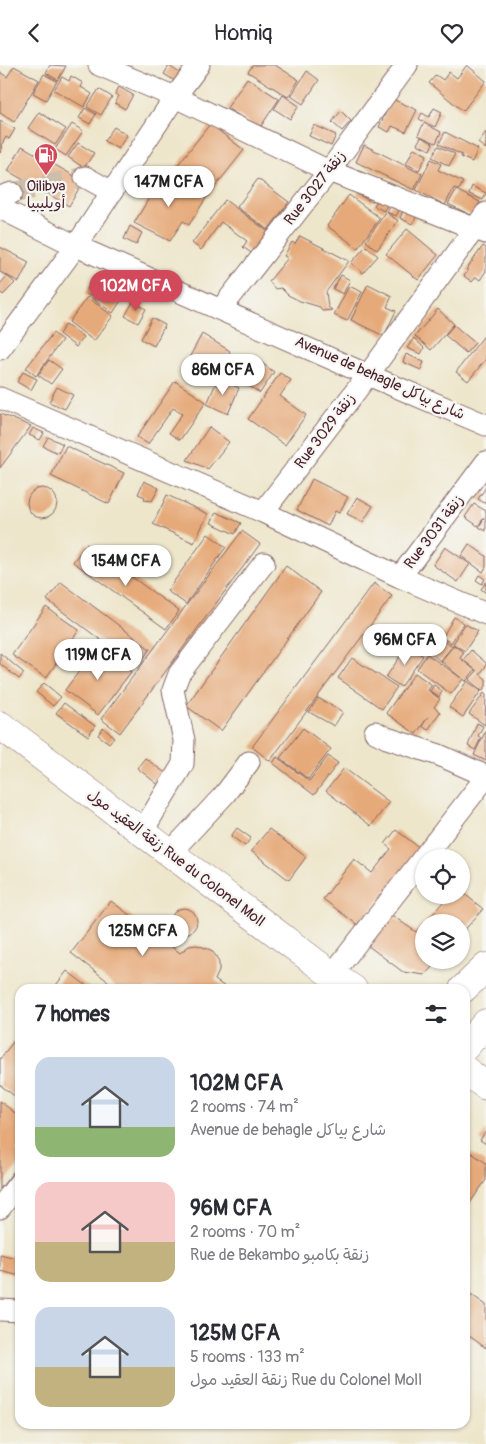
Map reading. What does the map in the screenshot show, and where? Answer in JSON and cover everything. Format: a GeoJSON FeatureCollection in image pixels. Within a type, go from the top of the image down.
{"type":"FeatureCollection","features":[{"type":"Feature","properties":{"kind":"main road","name":"زنقة العقيد مول Rue du Colonel Moll"},"geometry":{"type":"LineString","coordinates":[[0,725],[343,982]]}},
{"type":"Feature","properties":{"kind":"main road"},"geometry":{"type":"LineString","coordinates":[[468,984],[486,967]]}},
{"type":"Feature","properties":{"kind":"main road"},"geometry":{"type":"LineString","coordinates":[[470,1041],[486,1023]]}},
{"type":"Feature","properties":{"kind":"main road"},"geometry":{"type":"LineString","coordinates":[[470,1074],[486,1086]]}},
{"type":"Feature","properties":{"kind":"street"},"geometry":{"type":"LineString","coordinates":[[99,65],[175,97],[329,171],[482,224]]}},
{"type":"Feature","properties":{"kind":"street"},"geometry":{"type":"LineString","coordinates":[[0,349],[76,245],[175,97],[199,65]]}},
{"type":"Feature","properties":{"kind":"street","name":"Rue 3027 زنقة"},"geometry":{"type":"LineString","coordinates":[[221,309],[329,171],[407,65]]}},
{"type":"Feature","properties":{"kind":"street"},"geometry":{"type":"LineString","coordinates":[[85,177],[112,192]]}},
{"type":"Feature","properties":{"kind":"street","name":"Avenue de behagle شارع بياكل"},"geometry":{"type":"LineString","coordinates":[[4,199],[76,245],[368,375],[486,425]]}},
{"type":"Feature","properties":{"kind":"street","name":"Rue 3029 زنقة"},"geometry":{"type":"LineString","coordinates":[[263,512],[482,224]]}},
{"type":"Feature","properties":{"kind":"street"},"geometry":{"type":"LineString","coordinates":[[0,398],[263,512],[400,577],[486,614]]}},
{"type":"Feature","properties":{"kind":"street","name":"Rue 3031 زنقة"},"geometry":{"type":"LineString","coordinates":[[400,577],[486,462]]}},
{"type":"Feature","properties":{"kind":"street"},"geometry":{"type":"LineString","coordinates":[[142,832],[183,765],[184,740],[173,690],[179,674],[264,563]]}},
{"type":"Feature","properties":{"kind":"street"},"geometry":{"type":"LineString","coordinates":[[343,982],[486,777],[439,755],[387,738],[375,732]]}},
{"type":"Feature","properties":{"kind":"street"},"geometry":{"type":"LineString","coordinates":[[170,853],[225,794],[249,762]]}},
{"type":"Feature","properties":{"kind":"street"},"geometry":{"type":"LineString","coordinates":[[0,1208],[15,1189]]}},
{"type":"Feature","properties":{"kind":"street"},"geometry":{"type":"LineString","coordinates":[[0,1310],[15,1311]]}},
{"type":"Feature","properties":{"kind":"building"},"geometry":{"type":"Polygon","coordinates":[[[50,65],[66,66],[58,80],[46,73],[50,65]]]}},
{"type":"Feature","properties":{"kind":"building"},"geometry":{"type":"Polygon","coordinates":[[[253,65],[275,65],[299,80],[288,97],[248,72],[253,65]]]}},
{"type":"Feature","properties":{"kind":"building"},"geometry":{"type":"Polygon","coordinates":[[[467,65],[486,81],[463,111],[429,83],[436,75],[443,80],[449,72],[457,78],[467,65]]]}},
{"type":"Feature","properties":{"kind":"building"},"geometry":{"type":"Polygon","coordinates":[[[14,66],[39,80],[14,122],[0,113],[0,72],[7,77],[14,66]]]}},
{"type":"Feature","properties":{"kind":"building"},"geometry":{"type":"Polygon","coordinates":[[[169,66],[183,75],[178,83],[164,74],[169,66]]]}},
{"type":"Feature","properties":{"kind":"building"},"geometry":{"type":"Polygon","coordinates":[[[307,71],[319,80],[303,104],[291,96],[307,71]]]}},
{"type":"Feature","properties":{"kind":"building"},"geometry":{"type":"Polygon","coordinates":[[[44,74],[57,81],[46,100],[33,93],[44,74]]]}},
{"type":"Feature","properties":{"kind":"building"},"geometry":{"type":"Polygon","coordinates":[[[71,76],[83,83],[81,87],[92,94],[84,107],[54,90],[62,77],[69,81],[71,76]]]}},
{"type":"Feature","properties":{"kind":"building"},"geometry":{"type":"Polygon","coordinates":[[[247,78],[279,99],[259,129],[227,108],[247,78]]]}},
{"type":"Feature","properties":{"kind":"building"},"geometry":{"type":"Polygon","coordinates":[[[119,87],[133,95],[125,109],[115,103],[119,96],[115,94],[119,87]]]}},
{"type":"Feature","properties":{"kind":"building"},"geometry":{"type":"Polygon","coordinates":[[[99,89],[112,97],[101,115],[87,107],[99,89]]]}},
{"type":"Feature","properties":{"kind":"building"},"geometry":{"type":"Polygon","coordinates":[[[283,95],[299,106],[290,119],[274,109],[283,95]]]}},
{"type":"Feature","properties":{"kind":"building"},"geometry":{"type":"Polygon","coordinates":[[[392,99],[417,110],[406,132],[392,126],[389,132],[379,127],[392,99]]]}},
{"type":"Feature","properties":{"kind":"building"},"geometry":{"type":"Polygon","coordinates":[[[85,108],[96,114],[90,124],[79,118],[85,108]]]}},
{"type":"Feature","properties":{"kind":"building"},"geometry":{"type":"Polygon","coordinates":[[[434,108],[442,112],[435,127],[419,119],[422,113],[429,117],[434,108]]]}},
{"type":"Feature","properties":{"kind":"building"},"geometry":{"type":"Polygon","coordinates":[[[341,111],[351,121],[342,131],[332,122],[341,111]]]}},
{"type":"Feature","properties":{"kind":"building"},"geometry":{"type":"Polygon","coordinates":[[[39,112],[66,129],[55,145],[28,128],[39,112]]]}},
{"type":"Feature","properties":{"kind":"building"},"geometry":{"type":"Polygon","coordinates":[[[0,121],[15,129],[9,139],[6,137],[1,146],[3,147],[0,153],[0,121]]]}},
{"type":"Feature","properties":{"kind":"building"},"geometry":{"type":"Polygon","coordinates":[[[424,123],[441,132],[436,143],[418,135],[424,123]]]}},
{"type":"Feature","properties":{"kind":"building"},"geometry":{"type":"Polygon","coordinates":[[[72,124],[83,131],[66,156],[55,149],[72,124]]]}},
{"type":"Feature","properties":{"kind":"building"},"geometry":{"type":"Polygon","coordinates":[[[210,124],[244,150],[207,197],[173,171],[210,124]]]}},
{"type":"Feature","properties":{"kind":"building"},"geometry":{"type":"Polygon","coordinates":[[[314,125],[336,135],[331,146],[309,136],[314,125]]]}},
{"type":"Feature","properties":{"kind":"building"},"geometry":{"type":"Polygon","coordinates":[[[114,127],[127,135],[118,149],[104,141],[114,127]]]}},
{"type":"Feature","properties":{"kind":"building"},"geometry":{"type":"Polygon","coordinates":[[[445,132],[478,149],[472,162],[439,144],[445,132]]]}},
{"type":"Feature","properties":{"kind":"building"},"geometry":{"type":"Polygon","coordinates":[[[486,132],[486,149],[478,143],[486,132]]]}},
{"type":"Feature","properties":{"kind":"building"},"geometry":{"type":"Polygon","coordinates":[[[421,137],[433,143],[430,150],[417,144],[421,137]]]}},
{"type":"Feature","properties":{"kind":"building"},"geometry":{"type":"Polygon","coordinates":[[[78,143],[94,153],[84,168],[68,157],[78,143]]]}},
{"type":"Feature","properties":{"kind":"building"},"geometry":{"type":"Polygon","coordinates":[[[364,145],[422,174],[414,190],[356,162],[364,145]]]}},
{"type":"Feature","properties":{"kind":"building","name":"Oilibya أويليبيا"},"geometry":{"type":"Polygon","coordinates":[[[22,146],[83,181],[69,206],[8,171],[22,146]]]}},
{"type":"Feature","properties":{"kind":"building"},"geometry":{"type":"Polygon","coordinates":[[[438,146],[455,154],[449,166],[432,157],[438,146]]]}},
{"type":"Feature","properties":{"kind":"building"},"geometry":{"type":"Polygon","coordinates":[[[414,148],[427,155],[419,170],[406,164],[414,148]]]}},
{"type":"Feature","properties":{"kind":"building"},"geometry":{"type":"Polygon","coordinates":[[[431,159],[441,164],[438,170],[463,182],[459,190],[454,188],[445,205],[416,190],[431,159]]]}},
{"type":"Feature","properties":{"kind":"building"},"geometry":{"type":"Polygon","coordinates":[[[163,175],[183,188],[185,185],[206,198],[189,225],[183,221],[170,241],[134,223],[163,175]]]}},
{"type":"Feature","properties":{"kind":"building"},"geometry":{"type":"Polygon","coordinates":[[[258,179],[289,202],[268,230],[237,207],[258,179]]]}},
{"type":"Feature","properties":{"kind":"building"},"geometry":{"type":"Polygon","coordinates":[[[472,186],[486,193],[483,200],[469,194],[472,186]]]}},
{"type":"Feature","properties":{"kind":"building"},"geometry":{"type":"Polygon","coordinates":[[[360,188],[375,195],[372,202],[357,194],[360,188]]]}},
{"type":"Feature","properties":{"kind":"building"},"geometry":{"type":"Polygon","coordinates":[[[456,190],[480,202],[473,216],[448,204],[456,190]]]}},
{"type":"Feature","properties":{"kind":"building"},"geometry":{"type":"Polygon","coordinates":[[[349,195],[380,218],[358,248],[327,226],[349,195]]]}},
{"type":"Feature","properties":{"kind":"building"},"geometry":{"type":"Polygon","coordinates":[[[378,198],[388,203],[384,211],[374,206],[378,198]]]}},
{"type":"Feature","properties":{"kind":"building"},"geometry":{"type":"Polygon","coordinates":[[[225,200],[270,233],[254,255],[243,247],[247,241],[221,222],[201,250],[192,243],[225,200]]]}},
{"type":"Feature","properties":{"kind":"building"},"geometry":{"type":"Polygon","coordinates":[[[391,204],[400,208],[396,216],[387,212],[391,204]]]}},
{"type":"Feature","properties":{"kind":"building"},"geometry":{"type":"Polygon","coordinates":[[[404,209],[417,216],[412,224],[400,218],[404,209]]]}},
{"type":"Feature","properties":{"kind":"building"},"geometry":{"type":"Polygon","coordinates":[[[386,212],[398,221],[377,250],[366,241],[386,212]]]}},
{"type":"Feature","properties":{"kind":"building"},"geometry":{"type":"Polygon","coordinates":[[[130,226],[142,233],[136,245],[124,239],[130,226]]]}},
{"type":"Feature","properties":{"kind":"building"},"geometry":{"type":"Polygon","coordinates":[[[407,229],[438,255],[418,280],[386,254],[407,229]]]}},
{"type":"Feature","properties":{"kind":"building"},"geometry":{"type":"Polygon","coordinates":[[[300,236],[349,261],[326,292],[328,307],[332,310],[322,311],[320,307],[300,301],[288,295],[281,288],[275,289],[269,281],[288,258],[284,256],[292,242],[295,244],[300,236]]]}},
{"type":"Feature","properties":{"kind":"building"},"geometry":{"type":"Polygon","coordinates":[[[366,246],[378,256],[363,273],[351,263],[366,246]]]}},
{"type":"Feature","properties":{"kind":"building"},"geometry":{"type":"Polygon","coordinates":[[[483,246],[486,248],[486,271],[480,280],[476,277],[472,282],[464,276],[468,271],[466,270],[483,246]]]}},
{"type":"Feature","properties":{"kind":"building"},"geometry":{"type":"Polygon","coordinates":[[[0,247],[29,262],[19,282],[0,272],[0,247]]]}},
{"type":"Feature","properties":{"kind":"building"},"geometry":{"type":"Polygon","coordinates":[[[341,275],[350,280],[343,294],[333,289],[341,275]]]}},
{"type":"Feature","properties":{"kind":"building"},"geometry":{"type":"Polygon","coordinates":[[[7,276],[15,283],[3,295],[0,292],[0,284],[7,276]]]}},
{"type":"Feature","properties":{"kind":"building"},"geometry":{"type":"Polygon","coordinates":[[[91,283],[122,299],[113,313],[85,293],[91,283]]]}},
{"type":"Feature","properties":{"kind":"building"},"geometry":{"type":"Polygon","coordinates":[[[368,284],[392,296],[387,307],[396,311],[384,336],[351,320],[368,284]]]}},
{"type":"Feature","properties":{"kind":"building"},"geometry":{"type":"Polygon","coordinates":[[[349,286],[362,292],[347,321],[334,315],[349,286]]]}},
{"type":"Feature","properties":{"kind":"building"},"geometry":{"type":"Polygon","coordinates":[[[87,297],[113,316],[94,341],[69,322],[87,297]]]}},
{"type":"Feature","properties":{"kind":"building"},"geometry":{"type":"Polygon","coordinates":[[[133,302],[146,309],[138,323],[125,316],[133,302]]]}},
{"type":"Feature","properties":{"kind":"building"},"geometry":{"type":"Polygon","coordinates":[[[438,309],[454,324],[431,350],[415,336],[438,309]]]}},
{"type":"Feature","properties":{"kind":"building"},"geometry":{"type":"Polygon","coordinates":[[[152,318],[165,325],[154,346],[141,339],[152,318]]]}},
{"type":"Feature","properties":{"kind":"building"},"geometry":{"type":"Polygon","coordinates":[[[66,324],[83,337],[76,347],[59,334],[66,324]]]}},
{"type":"Feature","properties":{"kind":"building"},"geometry":{"type":"Polygon","coordinates":[[[454,325],[475,343],[466,353],[445,335],[454,325]]]}},
{"type":"Feature","properties":{"kind":"building"},"geometry":{"type":"Polygon","coordinates":[[[53,333],[62,340],[36,376],[26,368],[53,333]]]}},
{"type":"Feature","properties":{"kind":"building"},"geometry":{"type":"Polygon","coordinates":[[[486,333],[486,359],[468,381],[456,372],[486,333]]]}},
{"type":"Feature","properties":{"kind":"building"},"geometry":{"type":"Polygon","coordinates":[[[202,334],[230,351],[218,372],[190,356],[202,334]]]}},
{"type":"Feature","properties":{"kind":"building"},"geometry":{"type":"Polygon","coordinates":[[[414,338],[424,348],[421,354],[407,348],[414,338]]]}},
{"type":"Feature","properties":{"kind":"building"},"geometry":{"type":"Polygon","coordinates":[[[406,354],[424,362],[421,370],[403,362],[406,354]]]}},
{"type":"Feature","properties":{"kind":"building"},"geometry":{"type":"Polygon","coordinates":[[[254,357],[274,372],[260,393],[238,379],[254,357]]]}},
{"type":"Feature","properties":{"kind":"building"},"geometry":{"type":"Polygon","coordinates":[[[49,360],[62,369],[51,384],[38,375],[49,360]]]}},
{"type":"Feature","properties":{"kind":"building"},"geometry":{"type":"Polygon","coordinates":[[[230,366],[241,373],[235,381],[225,374],[230,366]]]}},
{"type":"Feature","properties":{"kind":"building"},"geometry":{"type":"Polygon","coordinates":[[[23,372],[37,379],[31,390],[17,382],[23,372]]]}},
{"type":"Feature","properties":{"kind":"building"},"geometry":{"type":"Polygon","coordinates":[[[280,373],[291,380],[280,396],[306,415],[285,445],[248,419],[280,373]]]}},
{"type":"Feature","properties":{"kind":"building"},"geometry":{"type":"Polygon","coordinates":[[[218,378],[239,388],[228,414],[207,404],[218,378]]]}},
{"type":"Feature","properties":{"kind":"building"},"geometry":{"type":"Polygon","coordinates":[[[175,381],[206,402],[180,440],[169,433],[182,414],[173,408],[148,444],[137,437],[175,381]]]}},
{"type":"Feature","properties":{"kind":"building"},"geometry":{"type":"Polygon","coordinates":[[[57,387],[73,395],[65,409],[49,402],[57,387]]]}},
{"type":"Feature","properties":{"kind":"building"},"geometry":{"type":"Polygon","coordinates":[[[0,414],[31,426],[0,468],[0,414]]]}},
{"type":"Feature","properties":{"kind":"building"},"geometry":{"type":"Polygon","coordinates":[[[209,427],[229,442],[208,469],[187,460],[209,427]]]}},
{"type":"Feature","properties":{"kind":"building"},"geometry":{"type":"Polygon","coordinates":[[[33,428],[44,433],[40,440],[29,435],[33,428]]]}},
{"type":"Feature","properties":{"kind":"building"},"geometry":{"type":"Polygon","coordinates":[[[48,437],[63,444],[58,453],[43,446],[48,437]]]}},
{"type":"Feature","properties":{"kind":"building"},"geometry":{"type":"Polygon","coordinates":[[[66,446],[124,473],[109,504],[51,476],[66,446]]]}},
{"type":"Feature","properties":{"kind":"building"},"geometry":{"type":"Polygon","coordinates":[[[312,479],[348,497],[339,513],[335,511],[328,526],[297,510],[312,479]]]}},
{"type":"Feature","properties":{"kind":"building"},"geometry":{"type":"Polygon","coordinates":[[[144,481],[159,488],[152,501],[144,500],[145,497],[138,494],[144,481]]]}},
{"type":"Feature","properties":{"kind":"building"},"geometry":{"type":"Polygon","coordinates":[[[486,487],[486,504],[478,499],[486,487]]]}},
{"type":"Feature","properties":{"kind":"building"},"geometry":{"type":"Polygon","coordinates":[[[42,488],[53,492],[57,503],[53,514],[42,518],[31,514],[27,503],[31,492],[42,488]]]}},
{"type":"Feature","properties":{"kind":"building"},"geometry":{"type":"Polygon","coordinates":[[[167,495],[208,514],[194,543],[153,524],[167,495]]]}},
{"type":"Feature","properties":{"kind":"building"},"geometry":{"type":"Polygon","coordinates":[[[357,497],[373,506],[363,522],[347,514],[357,497]]]}},
{"type":"Feature","properties":{"kind":"building"},"geometry":{"type":"Polygon","coordinates":[[[474,504],[486,511],[486,531],[479,527],[484,518],[478,526],[465,517],[474,504]]]}},
{"type":"Feature","properties":{"kind":"building"},"geometry":{"type":"Polygon","coordinates":[[[216,512],[241,523],[235,534],[211,523],[216,512]]]}},
{"type":"Feature","properties":{"kind":"building"},"geometry":{"type":"Polygon","coordinates":[[[242,531],[260,544],[120,733],[101,719],[242,531]]]}},
{"type":"Feature","properties":{"kind":"building"},"geometry":{"type":"Polygon","coordinates":[[[208,534],[226,547],[186,604],[167,591],[208,534]]]}},
{"type":"Feature","properties":{"kind":"building"},"geometry":{"type":"Polygon","coordinates":[[[86,544],[179,611],[166,629],[73,562],[86,544]]]}},
{"type":"Feature","properties":{"kind":"building"},"geometry":{"type":"Polygon","coordinates":[[[469,544],[486,556],[486,567],[483,572],[461,556],[469,544]]]}},
{"type":"Feature","properties":{"kind":"building"},"geometry":{"type":"Polygon","coordinates":[[[445,547],[470,564],[458,582],[433,565],[445,547]]]}},
{"type":"Feature","properties":{"kind":"building"},"geometry":{"type":"Polygon","coordinates":[[[286,566],[321,592],[221,731],[186,706],[286,566]]]}},
{"type":"Feature","properties":{"kind":"building"},"geometry":{"type":"Polygon","coordinates":[[[479,575],[485,579],[482,584],[476,580],[479,575]]]}},
{"type":"Feature","properties":{"kind":"building"},"geometry":{"type":"Polygon","coordinates":[[[61,582],[150,649],[137,667],[47,600],[61,582]]]}},
{"type":"Feature","properties":{"kind":"building"},"geometry":{"type":"Polygon","coordinates":[[[486,582],[486,593],[481,589],[486,582]]]}},
{"type":"Feature","properties":{"kind":"building"},"geometry":{"type":"Polygon","coordinates":[[[374,583],[392,596],[270,761],[252,747],[374,583]]]}},
{"type":"Feature","properties":{"kind":"building"},"geometry":{"type":"Polygon","coordinates":[[[46,607],[79,630],[46,678],[12,655],[46,607]]]}},
{"type":"Feature","properties":{"kind":"building"},"geometry":{"type":"Polygon","coordinates":[[[454,617],[464,623],[451,643],[442,638],[454,617]]]}},
{"type":"Feature","properties":{"kind":"building"},"geometry":{"type":"Polygon","coordinates":[[[465,624],[478,631],[465,651],[453,644],[465,624]]]}},
{"type":"Feature","properties":{"kind":"building"},"geometry":{"type":"Polygon","coordinates":[[[441,640],[453,646],[440,661],[430,652],[441,640]]]}},
{"type":"Feature","properties":{"kind":"building"},"geometry":{"type":"Polygon","coordinates":[[[408,645],[423,656],[401,687],[386,677],[408,645]]]}},
{"type":"Feature","properties":{"kind":"building"},"geometry":{"type":"Polygon","coordinates":[[[454,645],[464,653],[460,658],[475,670],[466,681],[463,679],[451,694],[417,669],[427,654],[461,678],[441,661],[454,645]]]}},
{"type":"Feature","properties":{"kind":"building"},"geometry":{"type":"Polygon","coordinates":[[[98,646],[131,672],[98,715],[65,690],[98,646]]]}},
{"type":"Feature","properties":{"kind":"building"},"geometry":{"type":"Polygon","coordinates":[[[471,650],[486,663],[480,674],[486,679],[486,686],[482,691],[469,680],[477,671],[463,660],[471,650]]]}},
{"type":"Feature","properties":{"kind":"building"},"geometry":{"type":"Polygon","coordinates":[[[0,653],[24,673],[19,679],[0,664],[0,653]]]}},
{"type":"Feature","properties":{"kind":"building"},"geometry":{"type":"Polygon","coordinates":[[[352,658],[397,687],[382,709],[338,678],[352,658]]]}},
{"type":"Feature","properties":{"kind":"building"},"geometry":{"type":"Polygon","coordinates":[[[415,673],[432,685],[428,690],[440,699],[434,707],[440,712],[428,730],[422,726],[428,717],[416,734],[386,713],[415,673]]]}},
{"type":"Feature","properties":{"kind":"building"},"geometry":{"type":"Polygon","coordinates":[[[467,681],[481,691],[463,717],[449,707],[467,681]]]}},
{"type":"Feature","properties":{"kind":"building"},"geometry":{"type":"Polygon","coordinates":[[[44,683],[61,697],[53,706],[36,692],[44,683]]]}},
{"type":"Feature","properties":{"kind":"building"},"geometry":{"type":"Polygon","coordinates":[[[434,685],[442,691],[439,697],[430,691],[434,685]]]}},
{"type":"Feature","properties":{"kind":"building"},"geometry":{"type":"Polygon","coordinates":[[[484,693],[486,695],[485,725],[469,714],[484,693]]]}},
{"type":"Feature","properties":{"kind":"building"},"geometry":{"type":"Polygon","coordinates":[[[318,698],[343,712],[334,726],[309,712],[318,698]]]}},
{"type":"Feature","properties":{"kind":"building"},"geometry":{"type":"Polygon","coordinates":[[[64,703],[95,726],[88,736],[56,713],[64,703]]]}},
{"type":"Feature","properties":{"kind":"building"},"geometry":{"type":"Polygon","coordinates":[[[477,723],[483,726],[478,736],[481,738],[475,750],[468,746],[477,723]]]}},
{"type":"Feature","properties":{"kind":"building"},"geometry":{"type":"Polygon","coordinates":[[[103,728],[114,737],[109,743],[98,735],[103,728]]]}},
{"type":"Feature","properties":{"kind":"building"},"geometry":{"type":"Polygon","coordinates":[[[303,728],[331,749],[308,779],[280,758],[303,728]]]}},
{"type":"Feature","properties":{"kind":"building"},"geometry":{"type":"Polygon","coordinates":[[[486,730],[486,761],[474,755],[486,730]]]}},
{"type":"Feature","properties":{"kind":"building"},"geometry":{"type":"Polygon","coordinates":[[[328,756],[338,763],[314,795],[273,763],[277,757],[309,781],[328,756]]]}},
{"type":"Feature","properties":{"kind":"building"},"geometry":{"type":"Polygon","coordinates":[[[145,758],[168,775],[160,786],[137,768],[145,758]]]}},
{"type":"Feature","properties":{"kind":"building"},"geometry":{"type":"Polygon","coordinates":[[[344,768],[389,802],[371,826],[326,791],[344,768]]]}},
{"type":"Feature","properties":{"kind":"building"},"geometry":{"type":"Polygon","coordinates":[[[237,828],[251,838],[245,846],[231,836],[237,828]]]}},
{"type":"Feature","properties":{"kind":"building"},"geometry":{"type":"Polygon","coordinates":[[[269,829],[306,857],[289,880],[251,851],[269,829]]]}},
{"type":"Feature","properties":{"kind":"building"},"geometry":{"type":"Polygon","coordinates":[[[396,830],[420,848],[415,849],[415,854],[359,926],[323,899],[354,859],[372,873],[391,849],[385,844],[396,830]]]}},
{"type":"Feature","properties":{"kind":"building"},"geometry":{"type":"Polygon","coordinates":[[[470,898],[483,909],[470,924],[470,914],[433,914],[441,904],[470,904],[470,898]]]}},
{"type":"Feature","properties":{"kind":"building"},"geometry":{"type":"Polygon","coordinates":[[[111,901],[180,953],[189,946],[197,945],[211,950],[219,963],[219,971],[215,980],[221,984],[111,984],[71,953],[111,901]]]}},
{"type":"Feature","properties":{"kind":"building"},"geometry":{"type":"Polygon","coordinates":[[[184,908],[194,911],[197,921],[194,931],[184,934],[174,931],[171,921],[174,911],[184,908]]]}},
{"type":"Feature","properties":{"kind":"building"},"geometry":{"type":"Polygon","coordinates":[[[390,914],[415,931],[415,969],[430,969],[425,975],[403,972],[367,945],[390,914]]]}},
{"type":"Feature","properties":{"kind":"building"},"geometry":{"type":"Polygon","coordinates":[[[67,971],[84,984],[57,984],[67,971]]]}},
{"type":"Feature","properties":{"kind":"building"},"geometry":{"type":"Polygon","coordinates":[[[15,1040],[15,1096],[0,1085],[0,1059],[15,1040]]]}},
{"type":"Feature","properties":{"kind":"building"},"geometry":{"type":"Polygon","coordinates":[[[0,1101],[15,1113],[15,1170],[0,1189],[0,1101]]]}},
{"type":"Feature","properties":{"kind":"building"},"geometry":{"type":"Polygon","coordinates":[[[486,1131],[486,1144],[480,1140],[486,1131]]]}},
{"type":"Feature","properties":{"kind":"building"},"geometry":{"type":"Polygon","coordinates":[[[470,1152],[486,1163],[486,1180],[470,1203],[470,1152]]]}},
{"type":"Feature","properties":{"kind":"building"},"geometry":{"type":"Polygon","coordinates":[[[0,1254],[15,1258],[15,1275],[0,1271],[0,1254]]]}},
{"type":"Feature","properties":{"kind":"building"},"geometry":{"type":"Polygon","coordinates":[[[470,1294],[486,1305],[486,1348],[470,1337],[470,1294]]]}},
{"type":"Feature","properties":{"kind":"tunnel"},"geometry":{"type":"LineString","coordinates":[[12,193],[85,177]]}},
{"type":"Feature","properties":{"kind":"place","name":"Oilibya أويليبيا"},"geometry":{"type":"Point","coordinates":[46,176]}}]}
